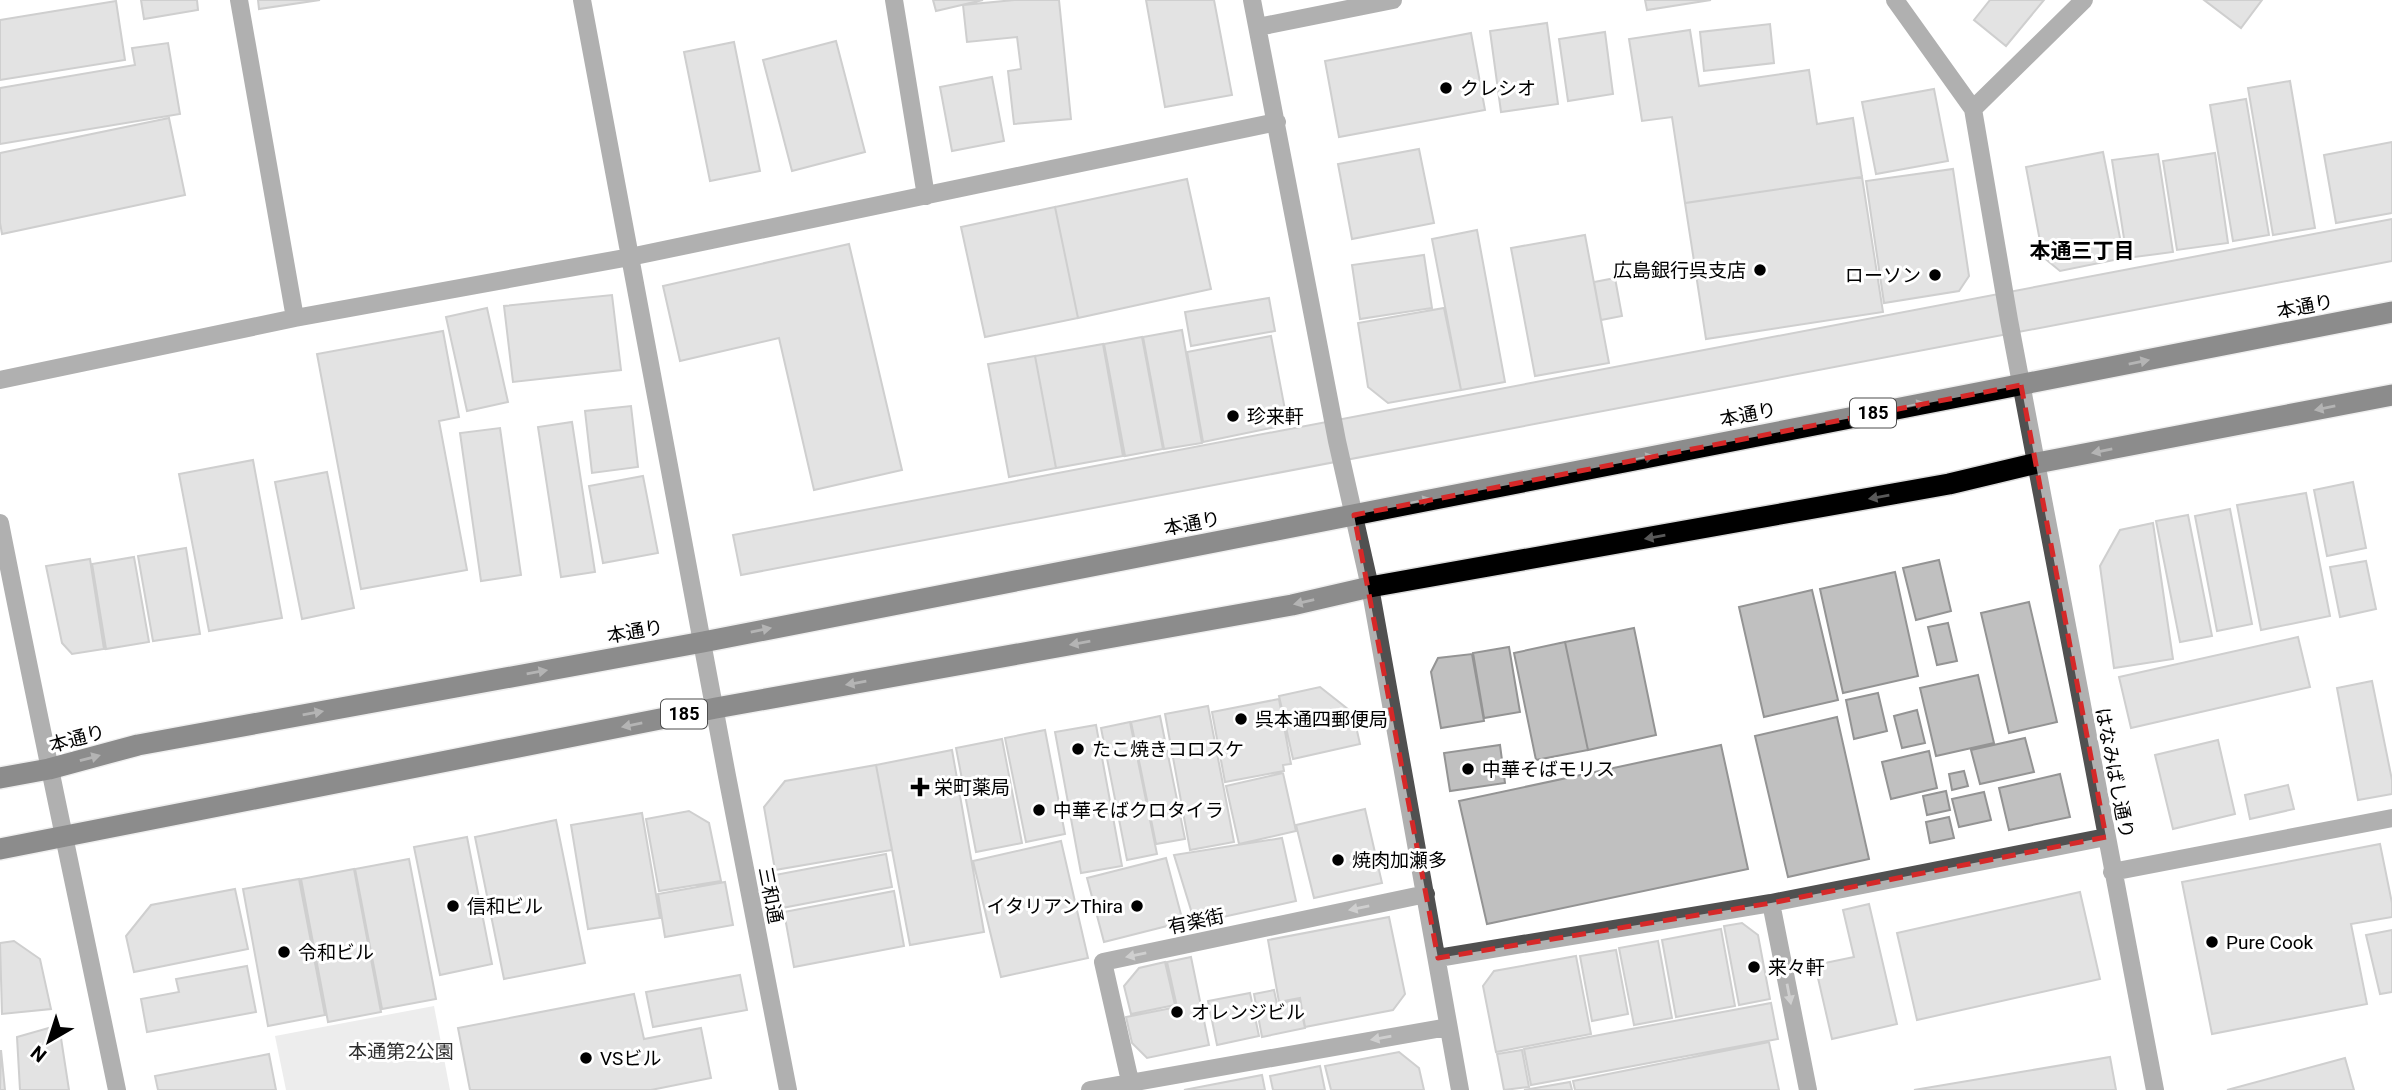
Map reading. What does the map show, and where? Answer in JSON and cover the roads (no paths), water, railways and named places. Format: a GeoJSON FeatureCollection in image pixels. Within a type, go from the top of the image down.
{"type":"FeatureCollection","features":[{"type":"Feature","properties":{"kind":"highway","name":"本通り"},"geometry":{"type":"LineString","coordinates":[[0,778],[49,769],[138,746],[702,642],[2392,312]]}},
{"type":"Feature","properties":{"kind":"highway","name":"185"},"geometry":{"type":"LineString","coordinates":[[0,849],[716,708],[1293,605],[1370,587],[1949,484],[2037,463],[2392,395]]}},
{"type":"Feature","properties":{"kind":"street"},"geometry":{"type":"LineString","coordinates":[[239,0],[295,318]]}},
{"type":"Feature","properties":{"kind":"street","name":"三和通"},"geometry":{"type":"LineString","coordinates":[[582,0],[788,1090]]}},
{"type":"Feature","properties":{"kind":"street"},"geometry":{"type":"LineString","coordinates":[[894,0],[926,196]]}},
{"type":"Feature","properties":{"kind":"street"},"geometry":{"type":"LineString","coordinates":[[1252,0],[1334,427],[1370,587],[1460,1090]]}},
{"type":"Feature","properties":{"kind":"street"},"geometry":{"type":"LineString","coordinates":[[1258,27],[1393,0]]}},
{"type":"Feature","properties":{"kind":"street"},"geometry":{"type":"LineString","coordinates":[[1895,0],[1973,109],[2084,0]]}},
{"type":"Feature","properties":{"kind":"street","name":"はなみばし通り"},"geometry":{"type":"LineString","coordinates":[[1973,109],[2021,385],[2155,1090]]}},
{"type":"Feature","properties":{"kind":"street"},"geometry":{"type":"LineString","coordinates":[[0,380],[295,318],[629,257],[1277,122]]}},
{"type":"Feature","properties":{"kind":"street"},"geometry":{"type":"LineString","coordinates":[[0,523],[117,1090]]}},
{"type":"Feature","properties":{"kind":"street"},"geometry":{"type":"LineString","coordinates":[[2112,872],[2392,818]]}},
{"type":"Feature","properties":{"kind":"street"},"geometry":{"type":"LineString","coordinates":[[1438,958],[1772,902],[2106,837]]}},
{"type":"Feature","properties":{"kind":"street","name":"有楽街"},"geometry":{"type":"LineString","coordinates":[[1131,1086],[1103,962],[1426,894]]}},
{"type":"Feature","properties":{"kind":"street"},"geometry":{"type":"LineString","coordinates":[[1772,902],[1808,1090]]}},
{"type":"Feature","properties":{"kind":"street"},"geometry":{"type":"LineString","coordinates":[[1090,1090],[1131,1086],[1448,1027]]}},
{"type":"Feature","properties":{"kind":"place","name":"クレシオ"},"geometry":{"type":"Point","coordinates":[1446,88]}},
{"type":"Feature","properties":{"kind":"place","name":"広島銀行呉支店"},"geometry":{"type":"Point","coordinates":[1760,270]}},
{"type":"Feature","properties":{"kind":"place","name":"ローソン"},"geometry":{"type":"Point","coordinates":[1935,275]}},
{"type":"Feature","properties":{"kind":"place","name":"珍来軒"},"geometry":{"type":"Point","coordinates":[1233,416]}},
{"type":"Feature","properties":{"kind":"place","name":"呉本通四郵便局"},"geometry":{"type":"Point","coordinates":[1241,719]}},
{"type":"Feature","properties":{"kind":"place","name":"たこ焼きコロスケ"},"geometry":{"type":"Point","coordinates":[1078,749]}},
{"type":"Feature","properties":{"kind":"place","name":"中華そばモリス"},"geometry":{"type":"Point","coordinates":[1468,769]}},
{"type":"Feature","properties":{"kind":"place","name":"栄町薬局"},"geometry":{"type":"Point","coordinates":[920,787]}},
{"type":"Feature","properties":{"kind":"place","name":"中華そばクロタイラ"},"geometry":{"type":"Point","coordinates":[1039,810]}},
{"type":"Feature","properties":{"kind":"place","name":"焼肉加瀬多"},"geometry":{"type":"Point","coordinates":[1338,860]}},
{"type":"Feature","properties":{"kind":"place","name":"信和ビル"},"geometry":{"type":"Point","coordinates":[453,906]}},
{"type":"Feature","properties":{"kind":"place","name":"イタリアンThira"},"geometry":{"type":"Point","coordinates":[1137,906]}},
{"type":"Feature","properties":{"kind":"place","name":"Pure Cook"},"geometry":{"type":"Point","coordinates":[2212,942]}},
{"type":"Feature","properties":{"kind":"place","name":"令和ビル"},"geometry":{"type":"Point","coordinates":[284,952]}},
{"type":"Feature","properties":{"kind":"place","name":"来々軒"},"geometry":{"type":"Point","coordinates":[1754,967]}},
{"type":"Feature","properties":{"kind":"place","name":"オレンジビル"},"geometry":{"type":"Point","coordinates":[1177,1012]}},
{"type":"Feature","properties":{"kind":"place","name":"VSビル"},"geometry":{"type":"Point","coordinates":[586,1058]}},
{"type":"Feature","properties":{"kind":"district","name":"本通三丁目"},"geometry":{"type":"Point","coordinates":[2082,251]}},
{"type":"Feature","properties":{"kind":"park label","name":"本通第2公園"},"geometry":{"type":"Point","coordinates":[401,1051]}}]}
